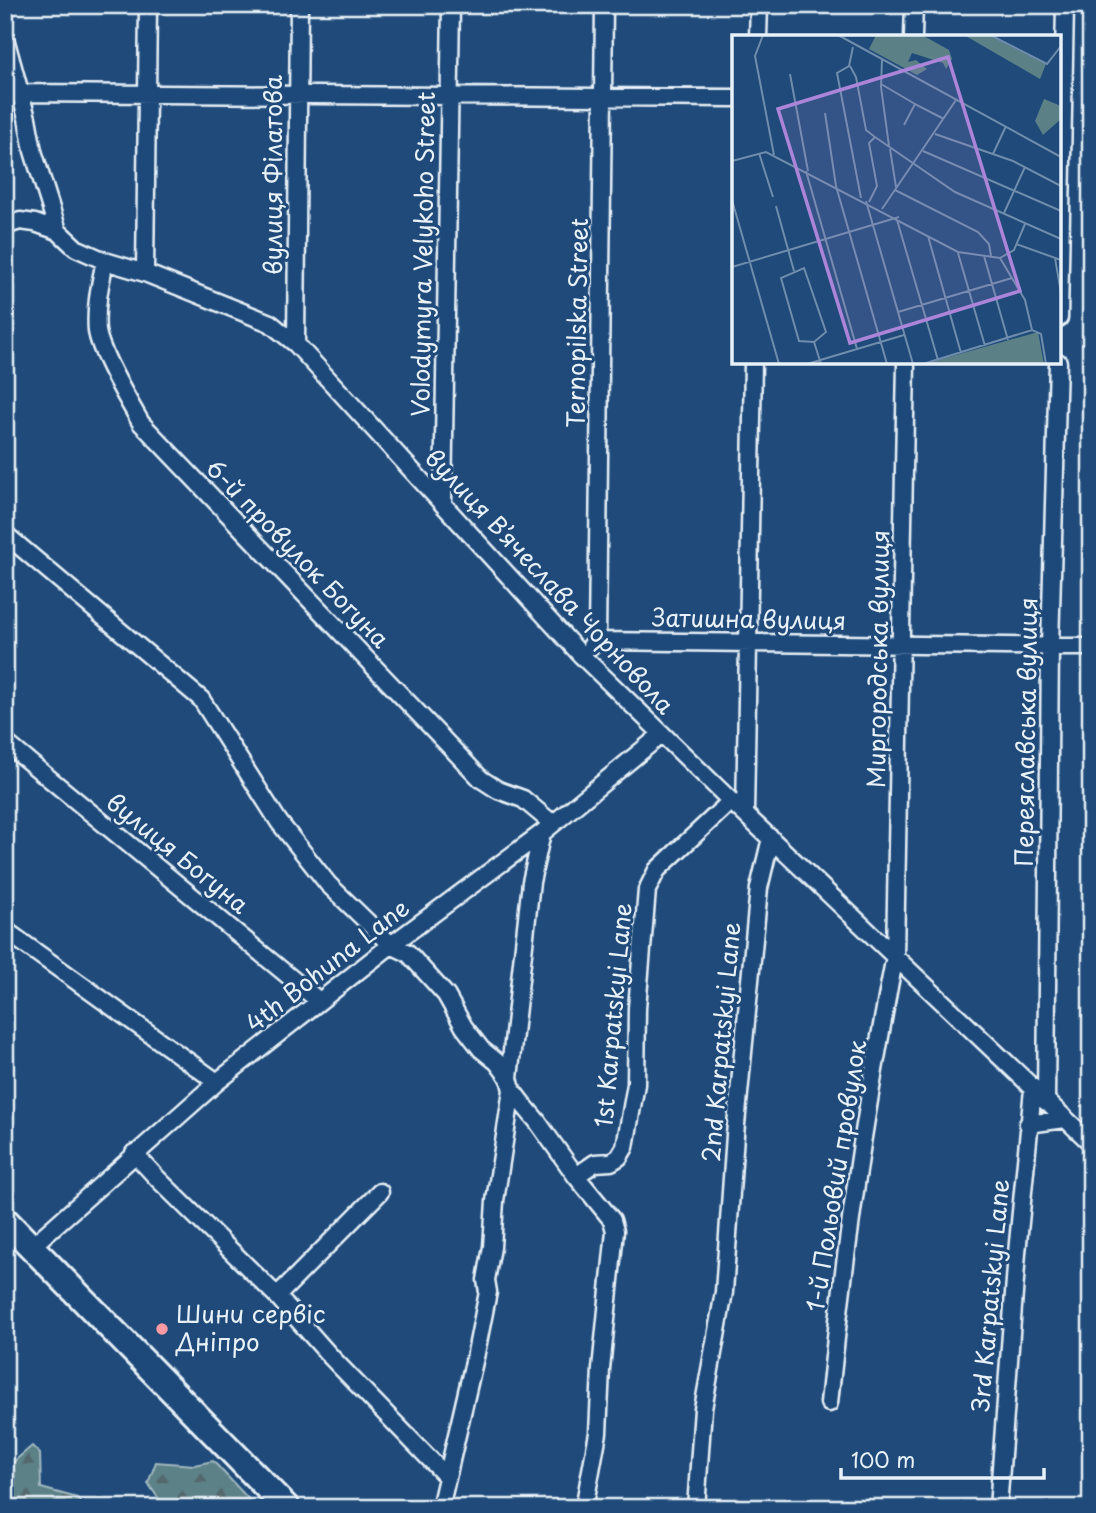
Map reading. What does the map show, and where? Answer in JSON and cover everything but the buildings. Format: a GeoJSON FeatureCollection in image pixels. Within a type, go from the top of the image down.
{"type":"FeatureCollection","features":[{"type":"Feature","properties":{"kind":"main road"},"geometry":{"type":"LineString","coordinates":[[5,1220],[287,1508]]}},
{"type":"Feature","properties":{"kind":"street"},"geometry":{"type":"LineString","coordinates":[[145,273],[148,5]]}},
{"type":"Feature","properties":{"kind":"street","name":"вулиця Філатова"},"geometry":{"type":"LineString","coordinates":[[296,344],[299,5]]}},
{"type":"Feature","properties":{"kind":"street","name":"Volodymyra Velykoho Street"},"geometry":{"type":"LineString","coordinates":[[443,503],[451,5]]}},
{"type":"Feature","properties":{"kind":"street","name":"Ternopilska Street"},"geometry":{"type":"LineString","coordinates":[[597,641],[604,5]]}},
{"type":"Feature","properties":{"kind":"street"},"geometry":{"type":"LineString","coordinates":[[758,35],[759,5]]}},
{"type":"Feature","properties":{"kind":"street"},"geometry":{"type":"LineString","coordinates":[[913,35],[914,5]]}},
{"type":"Feature","properties":{"kind":"street"},"geometry":{"type":"LineString","coordinates":[[1061,214],[1065,5]]}},
{"type":"Feature","properties":{"kind":"street"},"geometry":{"type":"LineString","coordinates":[[5,38],[21,93],[33,151],[58,231]]}},
{"type":"Feature","properties":{"kind":"street"},"geometry":{"type":"LineString","coordinates":[[21,93],[732,98]]}},
{"type":"Feature","properties":{"kind":"street"},"geometry":{"type":"LineString","coordinates":[[5,226],[20,221],[58,231]]}},
{"type":"Feature","properties":{"kind":"street","name":"вулиця Вʼячеслава Чорновола"},"geometry":{"type":"LineString","coordinates":[[58,231],[76,248],[105,261],[145,273],[271,323],[296,344],[581,655],[731,802],[1091,1143]]}},
{"type":"Feature","properties":{"kind":"street","name":"6-й провулок Богуна"},"geometry":{"type":"LineString","coordinates":[[105,261],[99,290],[97,333],[115,376],[141,424],[481,779],[498,790],[523,799],[547,828]]}},
{"type":"Feature","properties":{"kind":"street"},"geometry":{"type":"LineString","coordinates":[[745,814],[753,364]]}},
{"type":"Feature","properties":{"kind":"street","name":"Миргородська вулиця"},"geometry":{"type":"LineString","coordinates":[[895,956],[906,364]]}},
{"type":"Feature","properties":{"kind":"street","name":"Переяславська вулиця"},"geometry":{"type":"LineString","coordinates":[[1046,1102],[1050,646],[1058,364]]}},
{"type":"Feature","properties":{"kind":"street"},"geometry":{"type":"LineString","coordinates":[[5,534],[201,699],[279,822],[328,884],[391,945],[408,953],[446,995],[464,1027],[481,1049],[497,1062],[576,1175],[612,1220],[615,1231],[600,1376],[598,1433],[584,1508]]}},
{"type":"Feature","properties":{"kind":"street"},"geometry":{"type":"LineString","coordinates":[[581,655],[597,641]]}},
{"type":"Feature","properties":{"kind":"street","name":"Затишна вулиця"},"geometry":{"type":"LineString","coordinates":[[597,641],[1091,647]]}},
{"type":"Feature","properties":{"kind":"street","name":"4th Bohuna Lane"},"geometry":{"type":"LineString","coordinates":[[32,1246],[217,1082],[391,945],[547,828],[662,734]]}},
{"type":"Feature","properties":{"kind":"street","name":"вулиця Богуна"},"geometry":{"type":"LineString","coordinates":[[5,742],[320,1001]]}},
{"type":"Feature","properties":{"kind":"street","name":"1st Karpatskyi Lane"},"geometry":{"type":"LineString","coordinates":[[576,1175],[595,1163],[611,1162],[619,1157],[625,1147],[636,1084],[638,995],[650,880],[657,870],[731,802]]}},
{"type":"Feature","properties":{"kind":"street"},"geometry":{"type":"LineString","coordinates":[[440,1508],[488,1292],[486,1280],[511,1084],[531,882],[547,828]]}},
{"type":"Feature","properties":{"kind":"street","name":"2nd Karpatskyi Lane"},"geometry":{"type":"LineString","coordinates":[[696,1508],[703,1409],[724,1292],[735,1135],[759,888],[771,838]]}},
{"type":"Feature","properties":{"kind":"street"},"geometry":{"type":"LineString","coordinates":[[5,930],[217,1082]]}},
{"type":"Feature","properties":{"kind":"street","name":"1-й Польовий провулок"},"geometry":{"type":"LineString","coordinates":[[828,1403],[841,1287],[895,956]]}},
{"type":"Feature","properties":{"kind":"street","name":"3rd Karpatskyi Lane"},"geometry":{"type":"LineString","coordinates":[[998,1508],[1033,1089]]}},
{"type":"Feature","properties":{"kind":"street"},"geometry":{"type":"LineString","coordinates":[[1028,1124],[1065,1119]]}},
{"type":"Feature","properties":{"kind":"street"},"geometry":{"type":"LineString","coordinates":[[134,1153],[277,1296],[340,1367],[447,1477]]}},
{"type":"Feature","properties":{"kind":"street"},"geometry":{"type":"LineString","coordinates":[[277,1296],[380,1192]]}},
{"type":"Feature","properties":{"kind":"green space"},"geometry":{"type":"Polygon","coordinates":[[[32,1446],[40,1454],[41,1488],[77,1498],[85,1508],[5,1508],[5,1469],[32,1446]]]}},
{"type":"Feature","properties":{"kind":"green space"},"geometry":{"type":"Polygon","coordinates":[[[213,1461],[257,1508],[165,1508],[148,1483],[156,1462],[194,1465],[213,1461]]]}},
{"type":"Feature","properties":{"kind":"place","name":"Шини сервіс Дніпро"},"geometry":{"type":"Point","coordinates":[162,1329]}}]}
